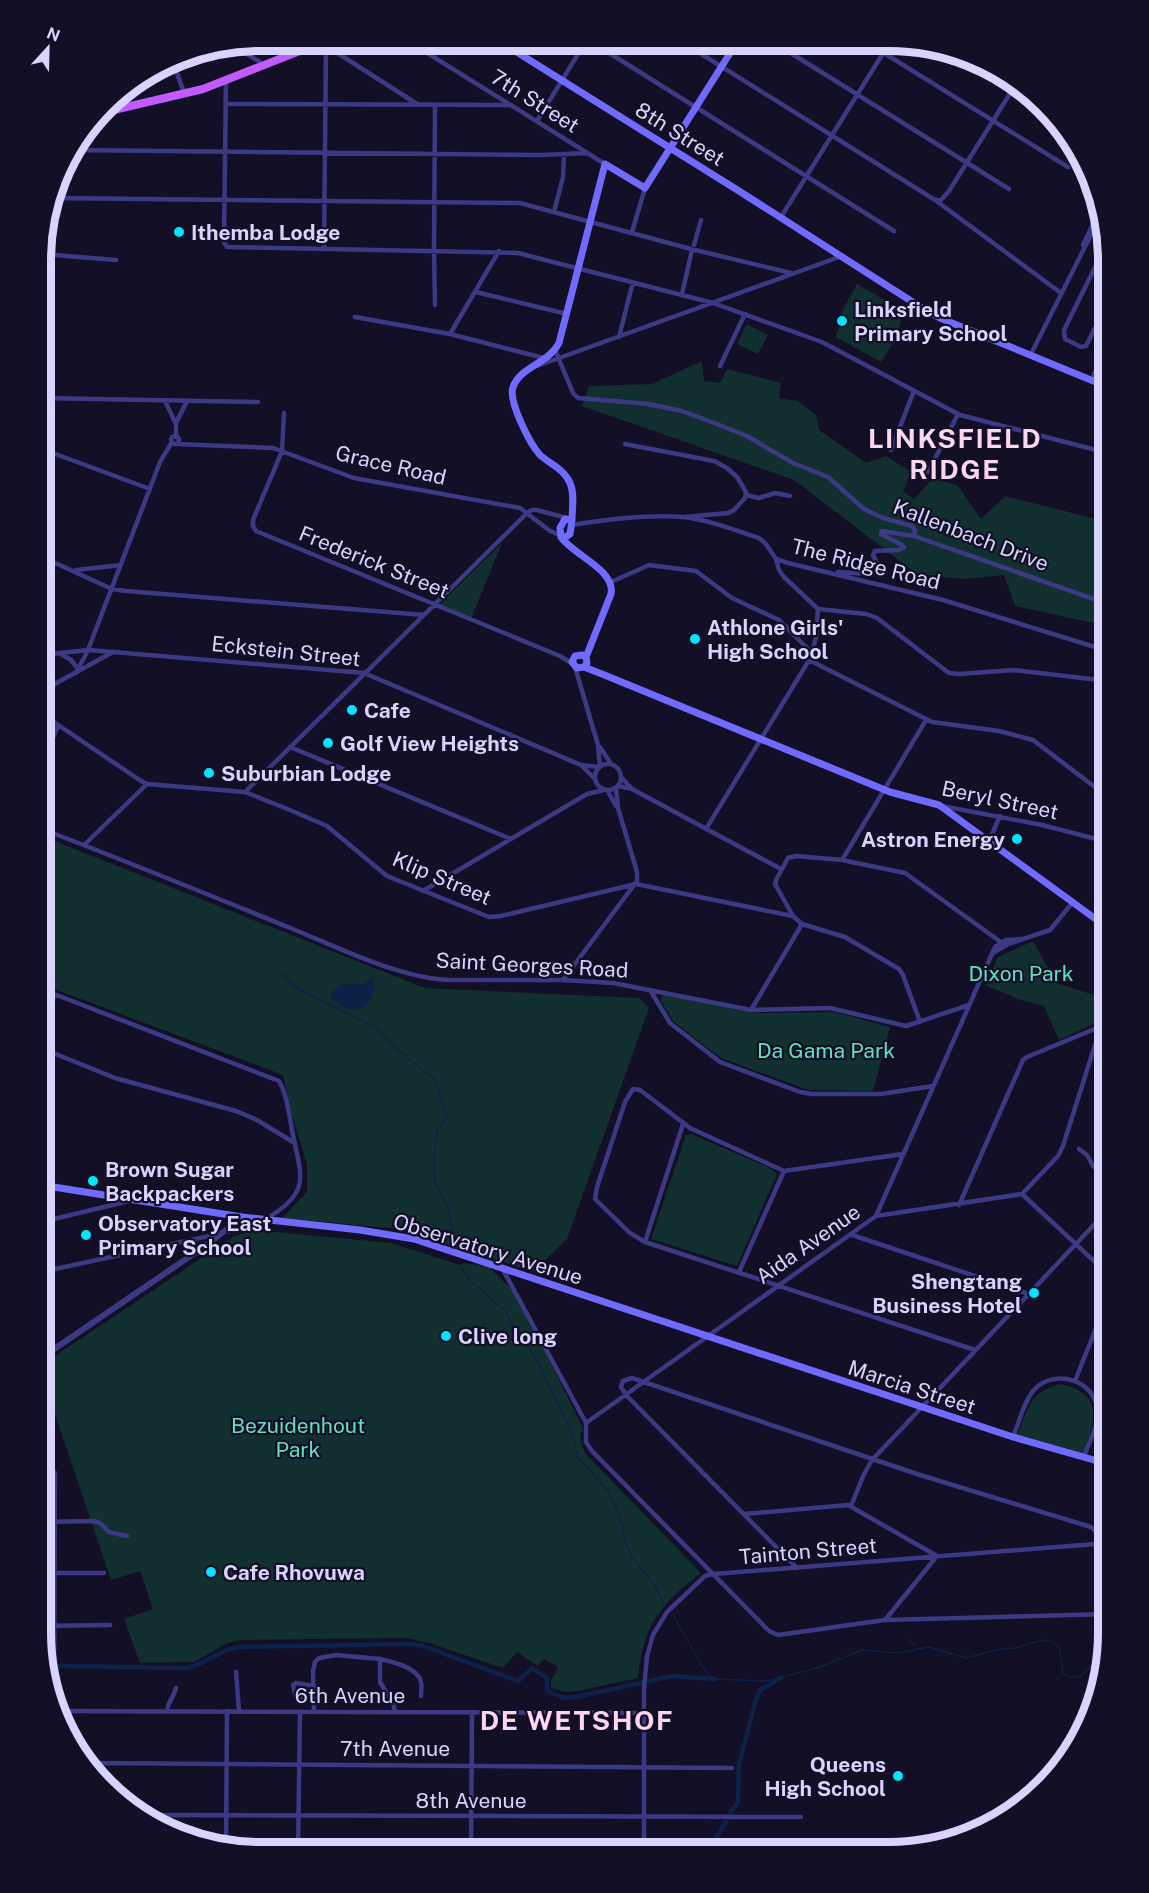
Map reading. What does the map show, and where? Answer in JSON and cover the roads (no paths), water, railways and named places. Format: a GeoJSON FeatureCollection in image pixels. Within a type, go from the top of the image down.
{"type":"FeatureCollection","features":[{"type":"Feature","properties":{"kind":"main road"},"geometry":{"type":"LineString","coordinates":[[120,105],[183,90],[294,51]]}},
{"type":"Feature","properties":{"kind":"main road"},"geometry":{"type":"LineString","coordinates":[[114,111],[196,91],[298,51]]}},
{"type":"Feature","properties":{"kind":"main road","name":"8th Street"},"geometry":{"type":"LineString","coordinates":[[515,51],[940,318],[1098,382]]}},
{"type":"Feature","properties":{"kind":"main road"},"geometry":{"type":"LineString","coordinates":[[645,188],[731,51]]}},
{"type":"Feature","properties":{"kind":"main road"},"geometry":{"type":"LineString","coordinates":[[570,522],[561,526],[560,536],[567,537],[570,522],[572,489],[562,472],[535,448],[512,400],[512,391],[521,375],[547,359],[555,350],[560,339],[605,164]]}},
{"type":"Feature","properties":{"kind":"main road","name":"7th Street"},"geometry":{"type":"LineString","coordinates":[[605,164],[645,188]]}},
{"type":"Feature","properties":{"kind":"main road"},"geometry":{"type":"LineString","coordinates":[[570,522],[572,548]]}},
{"type":"Feature","properties":{"kind":"main road","name":"Grace Road"},"geometry":{"type":"LineString","coordinates":[[560,536],[610,582]]}},
{"type":"Feature","properties":{"kind":"main road"},"geometry":{"type":"LineString","coordinates":[[580,662],[611,594],[610,582]]}},
{"type":"Feature","properties":{"kind":"main road","name":"Frederick Street"},"geometry":{"type":"LineString","coordinates":[[580,662],[602,674],[884,790]]}},
{"type":"Feature","properties":{"kind":"main road","name":"Beryl Street"},"geometry":{"type":"LineString","coordinates":[[884,790],[939,805]]}},
{"type":"Feature","properties":{"kind":"main road"},"geometry":{"type":"LineString","coordinates":[[939,805],[1098,921]]}},
{"type":"Feature","properties":{"kind":"main road","name":"Observatory Avenue"},"geometry":{"type":"LineString","coordinates":[[51,1187],[242,1217],[405,1237],[707,1336]]}},
{"type":"Feature","properties":{"kind":"main road"},"geometry":{"type":"LineString","coordinates":[[227,1231],[246,1224],[278,1221]]}},
{"type":"Feature","properties":{"kind":"main road","name":"Marcia Street"},"geometry":{"type":"LineString","coordinates":[[707,1336],[1013,1437],[1098,1461]]}},
{"type":"Feature","properties":{"kind":"street"},"geometry":{"type":"LineString","coordinates":[[322,51],[325,104],[324,249]]}},
{"type":"Feature","properties":{"kind":"street"},"geometry":{"type":"LineString","coordinates":[[335,51],[418,105]]}},
{"type":"Feature","properties":{"kind":"street","name":"7th Street"},"geometry":{"type":"LineString","coordinates":[[424,51],[605,164]]}},
{"type":"Feature","properties":{"kind":"street"},"geometry":{"type":"LineString","coordinates":[[537,121],[581,51]]}},
{"type":"Feature","properties":{"kind":"street"},"geometry":{"type":"LineString","coordinates":[[604,51],[894,231]]}},
{"type":"Feature","properties":{"kind":"street"},"geometry":{"type":"LineString","coordinates":[[697,51],[935,200],[1061,292]]}},
{"type":"Feature","properties":{"kind":"street"},"geometry":{"type":"LineString","coordinates":[[787,51],[1009,189]]}},
{"type":"Feature","properties":{"kind":"street"},"geometry":{"type":"LineString","coordinates":[[879,51],[1068,167]]}},
{"type":"Feature","properties":{"kind":"street"},"geometry":{"type":"LineString","coordinates":[[781,217],[885,51]]}},
{"type":"Feature","properties":{"kind":"street"},"geometry":{"type":"LineString","coordinates":[[243,52],[260,62]]}},
{"type":"Feature","properties":{"kind":"street"},"geometry":{"type":"LineString","coordinates":[[173,70],[177,72],[183,90]]}},
{"type":"Feature","properties":{"kind":"street"},"geometry":{"type":"LineString","coordinates":[[226,80],[225,242],[227,247],[513,252],[713,303],[822,342],[958,414],[1098,450]]}},
{"type":"Feature","properties":{"kind":"street"},"geometry":{"type":"LineString","coordinates":[[935,200],[941,200],[949,191],[1012,91]]}},
{"type":"Feature","properties":{"kind":"street"},"geometry":{"type":"LineString","coordinates":[[226,104],[510,105]]}},
{"type":"Feature","properties":{"kind":"street"},"geometry":{"type":"LineString","coordinates":[[435,106],[435,305]]}},
{"type":"Feature","properties":{"kind":"street"},"geometry":{"type":"LineString","coordinates":[[83,150],[564,155],[587,153]]}},
{"type":"Feature","properties":{"kind":"street"},"geometry":{"type":"LineString","coordinates":[[554,212],[563,177],[564,155]]}},
{"type":"Feature","properties":{"kind":"street"},"geometry":{"type":"LineString","coordinates":[[632,232],[645,188]]}},
{"type":"Feature","properties":{"kind":"street"},"geometry":{"type":"LineString","coordinates":[[944,207],[949,191]]}},
{"type":"Feature","properties":{"kind":"street"},"geometry":{"type":"LineString","coordinates":[[61,198],[520,203],[792,273]]}},
{"type":"Feature","properties":{"kind":"street"},"geometry":{"type":"LineString","coordinates":[[682,294],[701,220]]}},
{"type":"Feature","properties":{"kind":"street"},"geometry":{"type":"LineString","coordinates":[[1079,256],[1094,222]]}},
{"type":"Feature","properties":{"kind":"street"},"geometry":{"type":"LineString","coordinates":[[1032,354],[1095,226]]}},
{"type":"Feature","properties":{"kind":"street"},"geometry":{"type":"LineString","coordinates":[[450,334],[499,251]]}},
{"type":"Feature","properties":{"kind":"street"},"geometry":{"type":"LineString","coordinates":[[51,255],[116,260]]}},
{"type":"Feature","properties":{"kind":"street"},"geometry":{"type":"LineString","coordinates":[[533,367],[842,256]]}},
{"type":"Feature","properties":{"kind":"street"},"geometry":{"type":"LineString","coordinates":[[1098,261],[1064,330],[1065,339],[1081,347],[1086,346],[1098,322]]}},
{"type":"Feature","properties":{"kind":"street"},"geometry":{"type":"LineString","coordinates":[[619,337],[633,282]]}},
{"type":"Feature","properties":{"kind":"street"},"geometry":{"type":"LineString","coordinates":[[476,292],[567,314]]}},
{"type":"Feature","properties":{"kind":"street"},"geometry":{"type":"LineString","coordinates":[[720,366],[745,314]]}},
{"type":"Feature","properties":{"kind":"street"},"geometry":{"type":"LineString","coordinates":[[354,317],[450,334],[547,359]]}},
{"type":"Feature","properties":{"kind":"street","name":"Kallenbach Drive"},"geometry":{"type":"LineString","coordinates":[[555,350],[571,390],[578,398],[648,404],[690,414],[747,436],[793,463],[828,477],[864,509],[883,518],[913,527],[914,536],[1098,600]]}},
{"type":"Feature","properties":{"kind":"street"},"geometry":{"type":"LineString","coordinates":[[1094,380],[1098,369]]}},
{"type":"Feature","properties":{"kind":"street"},"geometry":{"type":"LineString","coordinates":[[1094,380],[1098,372]]}},
{"type":"Feature","properties":{"kind":"street"},"geometry":{"type":"LineString","coordinates":[[891,450],[914,391]]}},
{"type":"Feature","properties":{"kind":"street"},"geometry":{"type":"LineString","coordinates":[[51,398],[258,402]]}},
{"type":"Feature","properties":{"kind":"street"},"geometry":{"type":"LineString","coordinates":[[77,671],[88,650],[161,460],[175,443],[171,439],[176,436],[176,424],[165,401]]}},
{"type":"Feature","properties":{"kind":"street"},"geometry":{"type":"LineString","coordinates":[[176,424],[187,402]]}},
{"type":"Feature","properties":{"kind":"street"},"geometry":{"type":"LineString","coordinates":[[282,451],[284,413]]}},
{"type":"Feature","properties":{"kind":"street"},"geometry":{"type":"LineString","coordinates":[[928,472],[958,414]]}},
{"type":"Feature","properties":{"kind":"street","name":"Grace Road"},"geometry":{"type":"LineString","coordinates":[[175,443],[266,447],[354,478],[520,508],[560,536]]}},
{"type":"Feature","properties":{"kind":"street"},"geometry":{"type":"LineString","coordinates":[[625,444],[714,461],[737,477],[746,495]]}},
{"type":"Feature","properties":{"kind":"street","name":"Frederick Street"},"geometry":{"type":"LineString","coordinates":[[282,451],[253,520],[255,530],[560,656],[580,662]]}},
{"type":"Feature","properties":{"kind":"street"},"geometry":{"type":"LineString","coordinates":[[51,452],[150,489]]}},
{"type":"Feature","properties":{"kind":"street"},"geometry":{"type":"LineString","coordinates":[[746,495],[759,498],[775,493],[790,496]]}},
{"type":"Feature","properties":{"kind":"street"},"geometry":{"type":"LineString","coordinates":[[683,517],[730,512],[746,495]]}},
{"type":"Feature","properties":{"kind":"street"},"geometry":{"type":"LineString","coordinates":[[520,508],[561,516],[570,522]]}},
{"type":"Feature","properties":{"kind":"street"},"geometry":{"type":"LineString","coordinates":[[245,792],[526,513],[532,510]]}},
{"type":"Feature","properties":{"kind":"street","name":"The Ridge Road"},"geometry":{"type":"LineString","coordinates":[[570,522],[585,523],[648,517],[683,517],[706,522],[759,538],[776,559],[944,600],[1098,648]]}},
{"type":"Feature","properties":{"kind":"street"},"geometry":{"type":"LineString","coordinates":[[824,572],[874,573],[879,568],[873,555],[875,551],[901,550],[904,547],[883,536],[882,532],[914,536]]}},
{"type":"Feature","properties":{"kind":"street"},"geometry":{"type":"LineString","coordinates":[[776,559],[784,577],[818,609],[866,614],[877,618],[952,674],[1017,670],[1098,680]]}},
{"type":"Feature","properties":{"kind":"street"},"geometry":{"type":"LineString","coordinates":[[51,561],[112,589],[424,615]]}},
{"type":"Feature","properties":{"kind":"street"},"geometry":{"type":"LineString","coordinates":[[610,582],[649,565],[696,571],[732,598],[779,620],[812,653]]}},
{"type":"Feature","properties":{"kind":"street"},"geometry":{"type":"LineString","coordinates":[[75,570],[121,566]]}},
{"type":"Feature","properties":{"kind":"street"},"geometry":{"type":"LineString","coordinates":[[706,829],[809,660],[816,637],[818,609]]}},
{"type":"Feature","properties":{"kind":"street","name":"Eckstein Street"},"geometry":{"type":"LineString","coordinates":[[51,655],[88,650],[364,673],[581,765],[599,766]]}},
{"type":"Feature","properties":{"kind":"street"},"geometry":{"type":"LineString","coordinates":[[51,686],[113,652]]}},
{"type":"Feature","properties":{"kind":"street"},"geometry":{"type":"LineString","coordinates":[[61,654],[71,660],[77,671]]}},
{"type":"Feature","properties":{"kind":"street"},"geometry":{"type":"LineString","coordinates":[[809,660],[926,720],[999,731],[1033,740],[1098,789]]}},
{"type":"Feature","properties":{"kind":"street"},"geometry":{"type":"LineString","coordinates":[[580,662],[580,683],[598,745],[599,766],[595,780],[587,794]]}},
{"type":"Feature","properties":{"kind":"street","name":"Klip Street"},"geometry":{"type":"LineString","coordinates":[[51,720],[147,784],[245,792],[322,823],[382,873],[491,918],[636,884],[793,916]]}},
{"type":"Feature","properties":{"kind":"street"},"geometry":{"type":"LineString","coordinates":[[842,860],[926,720]]}},
{"type":"Feature","properties":{"kind":"street"},"geometry":{"type":"LineString","coordinates":[[51,743],[58,725]]}},
{"type":"Feature","properties":{"kind":"street"},"geometry":{"type":"LineString","coordinates":[[598,745],[632,789],[781,869]]}},
{"type":"Feature","properties":{"kind":"street"},"geometry":{"type":"LineString","coordinates":[[290,747],[511,839]]}},
{"type":"Feature","properties":{"kind":"street"},"geometry":{"type":"LineString","coordinates":[[599,766],[611,764]]}},
{"type":"Feature","properties":{"kind":"street","name":"Eckstein Street"},"geometry":{"type":"LineString","coordinates":[[581,765],[595,780]]}},
{"type":"Feature","properties":{"kind":"street"},"geometry":{"type":"LineString","coordinates":[[563,980],[636,884],[637,872],[618,808],[617,787],[621,777]]}},
{"type":"Feature","properties":{"kind":"street"},"geometry":{"type":"LineString","coordinates":[[595,780],[606,790],[618,808]]}},
{"type":"Feature","properties":{"kind":"street"},"geometry":{"type":"LineString","coordinates":[[84,845],[147,784]]}},
{"type":"Feature","properties":{"kind":"street"},"geometry":{"type":"LineString","coordinates":[[423,891],[587,794],[617,787],[632,789]]}},
{"type":"Feature","properties":{"kind":"street","name":"Beryl Street"},"geometry":{"type":"LineString","coordinates":[[939,805],[1000,816],[1098,839]]}},
{"type":"Feature","properties":{"kind":"street"},"geometry":{"type":"LineString","coordinates":[[989,841],[1000,816]]}},
{"type":"Feature","properties":{"kind":"street","name":"Saint Georges Road"},"geometry":{"type":"LineString","coordinates":[[51,832],[346,951],[409,973],[449,980],[563,980],[613,983],[751,1010],[826,1008],[902,1026],[969,1005]]}},
{"type":"Feature","properties":{"kind":"street"},"geometry":{"type":"LineString","coordinates":[[920,1022],[899,969],[849,939],[802,924],[793,916],[776,884],[787,860],[793,856],[842,860],[907,874],[990,934],[1001,945]]}},
{"type":"Feature","properties":{"kind":"street","name":"Aida Avenue"},"geometry":{"type":"LineString","coordinates":[[586,1423],[876,1216],[993,953],[1001,945],[1050,930],[1073,902]]}},
{"type":"Feature","properties":{"kind":"street"},"geometry":{"type":"LineString","coordinates":[[751,1010],[802,924]]}},
{"type":"Feature","properties":{"kind":"street"},"geometry":{"type":"LineString","coordinates":[[650,990],[670,1023],[720,1062],[800,1092],[881,1094],[933,1086]]}},
{"type":"Feature","properties":{"kind":"street"},"geometry":{"type":"LineString","coordinates":[[51,993],[270,1076],[280,1083],[301,1166],[299,1187],[284,1208],[264,1220]]}},
{"type":"Feature","properties":{"kind":"street"},"geometry":{"type":"LineString","coordinates":[[51,1000],[56,995]]}},
{"type":"Feature","properties":{"kind":"street"},"geometry":{"type":"LineString","coordinates":[[959,1205],[1025,1059],[1098,1028]]}},
{"type":"Feature","properties":{"kind":"street"},"geometry":{"type":"LineString","coordinates":[[876,1216],[1022,1194],[1058,1156],[1063,1146],[1098,1038]]}},
{"type":"Feature","properties":{"kind":"street"},"geometry":{"type":"LineString","coordinates":[[51,1052],[115,1078],[236,1111],[294,1142]]}},
{"type":"Feature","properties":{"kind":"street"},"geometry":{"type":"LineString","coordinates":[[903,1154],[784,1171],[683,1124],[640,1090],[633,1089],[629,1093],[595,1196],[600,1205],[630,1233],[645,1242],[975,1350]]}},
{"type":"Feature","properties":{"kind":"street"},"geometry":{"type":"LineString","coordinates":[[645,1242],[683,1124]]}},
{"type":"Feature","properties":{"kind":"street"},"geometry":{"type":"LineString","coordinates":[[280,1134],[292,1128]]}},
{"type":"Feature","properties":{"kind":"street"},"geometry":{"type":"LineString","coordinates":[[1079,1149],[1087,1155],[1098,1171]]}},
{"type":"Feature","properties":{"kind":"street"},"geometry":{"type":"LineString","coordinates":[[739,1272],[784,1171]]}},
{"type":"Feature","properties":{"kind":"street"},"geometry":{"type":"LineString","coordinates":[[1022,1194],[1098,1265]]}},
{"type":"Feature","properties":{"kind":"street"},"geometry":{"type":"LineString","coordinates":[[51,1220],[136,1200]]}},
{"type":"Feature","properties":{"kind":"street"},"geometry":{"type":"LineString","coordinates":[[51,1351],[196,1253],[242,1217]]}},
{"type":"Feature","properties":{"kind":"street"},"geometry":{"type":"LineString","coordinates":[[851,1506],[872,1460],[1098,1221]]}},
{"type":"Feature","properties":{"kind":"street"},"geometry":{"type":"LineString","coordinates":[[51,1270],[227,1231]]}},
{"type":"Feature","properties":{"kind":"street"},"geometry":{"type":"LineString","coordinates":[[852,1235],[1029,1294]]}},
{"type":"Feature","properties":{"kind":"street"},"geometry":{"type":"LineString","coordinates":[[190,1239],[196,1253]]}},
{"type":"Feature","properties":{"kind":"street","name":"Tainton Street"},"geometry":{"type":"LineString","coordinates":[[502,1268],[586,1423],[585,1437],[588,1446],[713,1574],[1098,1544]]}},
{"type":"Feature","properties":{"kind":"street"},"geometry":{"type":"LineString","coordinates":[[1075,1381],[1098,1323]]}},
{"type":"Feature","properties":{"kind":"street","name":"Aida Avenue"},"geometry":{"type":"LineString","coordinates":[[626,1395],[621,1388],[626,1379],[632,1378],[643,1383]]}},
{"type":"Feature","properties":{"kind":"street"},"geometry":{"type":"LineString","coordinates":[[1013,1437],[1036,1388],[1052,1379],[1065,1378],[1075,1381],[1089,1391],[1096,1402],[1098,1411],[1096,1425],[1084,1457]]}},
{"type":"Feature","properties":{"kind":"street"},"geometry":{"type":"LineString","coordinates":[[643,1383],[1005,1503],[1091,1527],[1098,1533]]}},
{"type":"Feature","properties":{"kind":"street"},"geometry":{"type":"LineString","coordinates":[[626,1395],[797,1568]]}},
{"type":"Feature","properties":{"kind":"street"},"geometry":{"type":"LineString","coordinates":[[51,1470],[54,1470],[54,1666]]}},
{"type":"Feature","properties":{"kind":"street"},"geometry":{"type":"LineString","coordinates":[[744,1514],[836,1505],[851,1506],[937,1556],[885,1620]]}},
{"type":"Feature","properties":{"kind":"street"},"geometry":{"type":"LineString","coordinates":[[54,1522],[97,1521],[109,1532],[127,1536]]}},
{"type":"Feature","properties":{"kind":"street"},"geometry":{"type":"LineString","coordinates":[[54,1574],[104,1573]]}},
{"type":"Feature","properties":{"kind":"street"},"geometry":{"type":"LineString","coordinates":[[644,1842],[645,1682],[649,1648],[661,1620],[672,1605],[703,1577],[713,1574],[765,1628],[775,1634],[885,1620],[1098,1614]]}},
{"type":"Feature","properties":{"kind":"street"},"geometry":{"type":"LineString","coordinates":[[54,1626],[110,1625]]}},
{"type":"Feature","properties":{"kind":"street"},"geometry":{"type":"LineString","coordinates":[[314,1712],[313,1671],[315,1662],[324,1656],[380,1659],[393,1662],[418,1676],[421,1680],[421,1696]]}},
{"type":"Feature","properties":{"kind":"street"},"geometry":{"type":"LineString","coordinates":[[380,1659],[380,1682],[393,1702],[395,1712]]}},
{"type":"Feature","properties":{"kind":"street"},"geometry":{"type":"LineString","coordinates":[[236,1672],[239,1711]]}},
{"type":"Feature","properties":{"kind":"street"},"geometry":{"type":"LineString","coordinates":[[314,1686],[296,1683],[293,1685],[296,1698],[314,1700]]}},
{"type":"Feature","properties":{"kind":"street"},"geometry":{"type":"LineString","coordinates":[[166,1711],[168,1701],[174,1695],[176,1688]]}},
{"type":"Feature","properties":{"kind":"street","name":"6th Avenue"},"geometry":{"type":"LineString","coordinates":[[66,1711],[645,1713]]}},
{"type":"Feature","properties":{"kind":"street"},"geometry":{"type":"LineString","coordinates":[[226,1839],[227,1711]]}},
{"type":"Feature","properties":{"kind":"street"},"geometry":{"type":"LineString","coordinates":[[298,1842],[300,1712]]}},
{"type":"Feature","properties":{"kind":"street"},"geometry":{"type":"LineString","coordinates":[[471,1842],[472,1712]]}},
{"type":"Feature","properties":{"kind":"street","name":"7th Avenue"},"geometry":{"type":"LineString","coordinates":[[97,1763],[732,1768]]}},
{"type":"Feature","properties":{"kind":"street","name":"8th Avenue"},"geometry":{"type":"LineString","coordinates":[[158,1815],[801,1817]]}},
{"type":"Feature","properties":{"kind":"water"},"geometry":{"type":"Polygon","coordinates":[[[374,976],[372,996],[362,1008],[348,1009],[330,997],[340,985],[362,984],[374,976]]]}},
{"type":"Feature","properties":{"kind":"waterway"},"geometry":{"type":"LineString","coordinates":[[281,974],[294,986],[374,1026],[436,1081],[447,1117],[437,1131],[434,1179],[448,1208],[456,1250]]}},
{"type":"Feature","properties":{"kind":"waterway"},"geometry":{"type":"LineString","coordinates":[[461,1267],[470,1280],[505,1311],[536,1358],[572,1434],[578,1457],[608,1491],[623,1526],[624,1539],[632,1557],[654,1584],[664,1604]]}},
{"type":"Feature","properties":{"kind":"waterway"},"geometry":{"type":"LineString","coordinates":[[674,1617],[705,1671],[715,1679],[767,1681],[817,1668],[862,1650],[897,1653],[929,1647],[966,1658],[1043,1640],[1053,1642],[1059,1647],[1063,1673],[1070,1678],[1081,1676],[1095,1664]]}},
{"type":"Feature","properties":{"kind":"waterway"},"geometry":{"type":"LineString","coordinates":[[909,1640],[917,1646]]}},
{"type":"Feature","properties":{"kind":"waterway"},"geometry":{"type":"LineString","coordinates":[[58,1666],[186,1668],[238,1647],[410,1644],[423,1646],[518,1681],[532,1668],[547,1678],[547,1691],[564,1698],[672,1676],[715,1679]]}},
{"type":"Feature","properties":{"kind":"waterway"},"geometry":{"type":"LineString","coordinates":[[730,1813],[738,1802],[739,1764],[756,1699],[760,1690],[781,1678]]}},
{"type":"Feature","properties":{"kind":"waterway"},"geometry":{"type":"LineString","coordinates":[[713,1842],[726,1822]]}},
{"type":"Feature","properties":{"kind":"place","name":"Ithemba Lodge"},"geometry":{"type":"Point","coordinates":[179,232]}},
{"type":"Feature","properties":{"kind":"place","name":"Linksfield Primary School"},"geometry":{"type":"Point","coordinates":[842,321]}},
{"type":"Feature","properties":{"kind":"place","name":"Athlone Girls' High School"},"geometry":{"type":"Point","coordinates":[695,639]}},
{"type":"Feature","properties":{"kind":"place","name":"Cafe"},"geometry":{"type":"Point","coordinates":[352,710]}},
{"type":"Feature","properties":{"kind":"place","name":"Golf View Heights"},"geometry":{"type":"Point","coordinates":[328,743]}},
{"type":"Feature","properties":{"kind":"place","name":"Suburbian Lodge"},"geometry":{"type":"Point","coordinates":[209,773]}},
{"type":"Feature","properties":{"kind":"place","name":"Astron Energy"},"geometry":{"type":"Point","coordinates":[1017,839]}},
{"type":"Feature","properties":{"kind":"place","name":"Brown Sugar Backpackers"},"geometry":{"type":"Point","coordinates":[93,1181]}},
{"type":"Feature","properties":{"kind":"place","name":"Observatory East Primary School"},"geometry":{"type":"Point","coordinates":[86,1235]}},
{"type":"Feature","properties":{"kind":"place","name":"Shengtang Business Hotel"},"geometry":{"type":"Point","coordinates":[1034,1293]}},
{"type":"Feature","properties":{"kind":"place","name":"Clive long"},"geometry":{"type":"Point","coordinates":[446,1336]}},
{"type":"Feature","properties":{"kind":"place","name":"Cafe Rhovuwa"},"geometry":{"type":"Point","coordinates":[211,1572]}},
{"type":"Feature","properties":{"kind":"place","name":"Queens High School"},"geometry":{"type":"Point","coordinates":[898,1776]}},
{"type":"Feature","properties":{"kind":"district","name":"LINKSFIELD RIDGE"},"geometry":{"type":"Point","coordinates":[955,454]}},
{"type":"Feature","properties":{"kind":"district","name":"DE WETSHOF"},"geometry":{"type":"Point","coordinates":[577,1720]}},
{"type":"Feature","properties":{"kind":"park label","name":"Dixon Park"},"geometry":{"type":"Point","coordinates":[1021,973]}},
{"type":"Feature","properties":{"kind":"park label","name":"Da Gama Park"},"geometry":{"type":"Point","coordinates":[826,1050]}},
{"type":"Feature","properties":{"kind":"park label","name":"Bezuidenhout Park"},"geometry":{"type":"Point","coordinates":[298,1437]}}]}
